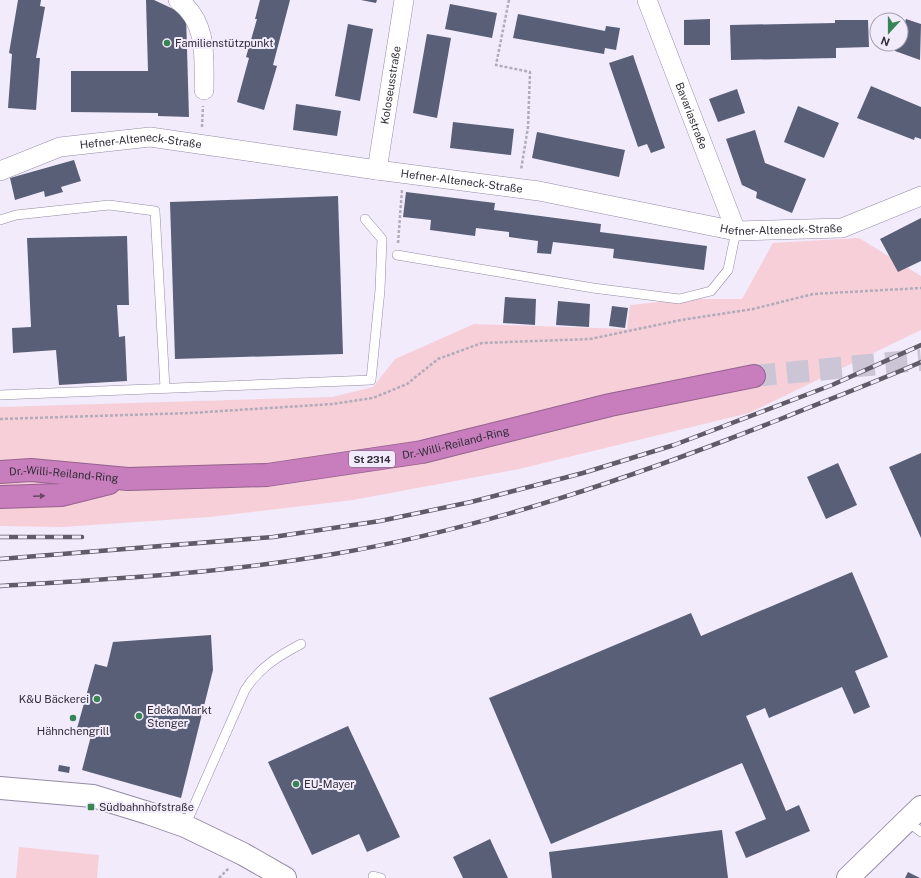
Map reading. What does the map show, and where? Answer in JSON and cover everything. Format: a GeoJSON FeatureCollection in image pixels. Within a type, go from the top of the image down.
{"type":"FeatureCollection","features":[{"type":"Feature","properties":{"kind":"highway","name":"Dr.-Willi-Reiland-Ring"},"geometry":{"type":"LineString","coordinates":[[0,472],[31,470],[128,479],[268,475],[422,452],[610,405],[754,376]]}},
{"type":"Feature","properties":{"kind":"highway","name":"Dr.-Willi-Reiland-Ring"},"geometry":{"type":"LineString","coordinates":[[0,497],[61,495],[128,479]]}},
{"type":"Feature","properties":{"kind":"street"},"geometry":{"type":"LineString","coordinates":[[178,0],[188,7],[198,23],[204,46],[204,90]]}},
{"type":"Feature","properties":{"kind":"street","name":"Koloseusstraße"},"geometry":{"type":"LineString","coordinates":[[377,170],[404,0]]}},
{"type":"Feature","properties":{"kind":"street","name":"Bavariastraße"},"geometry":{"type":"LineString","coordinates":[[647,0],[736,231]]}},
{"type":"Feature","properties":{"kind":"street","name":"Hefner-Alteneck-Straße"},"geometry":{"type":"LineString","coordinates":[[0,171],[60,147],[150,137],[377,170],[539,191],[736,231],[842,228],[921,196]]}},
{"type":"Feature","properties":{"kind":"street"},"geometry":{"type":"LineString","coordinates":[[0,788],[93,796],[148,812],[185,826],[243,854],[285,878]]}},
{"type":"Feature","properties":{"kind":"street"},"geometry":{"type":"LineString","coordinates":[[848,878],[916,820]]}},
{"type":"Feature","properties":{"kind":"lane"},"geometry":{"type":"LineString","coordinates":[[0,220],[16,215],[110,205],[155,211],[165,388]]}},
{"type":"Feature","properties":{"kind":"lane"},"geometry":{"type":"LineString","coordinates":[[0,395],[371,380],[380,290],[382,239],[365,219]]}},
{"type":"Feature","properties":{"kind":"lane"},"geometry":{"type":"LineString","coordinates":[[397,255],[593,288],[679,299],[711,292],[728,270],[736,231]]}},
{"type":"Feature","properties":{"kind":"lane"},"geometry":{"type":"LineString","coordinates":[[185,826],[245,690],[254,676],[264,666],[301,644]]}},
{"type":"Feature","properties":{"kind":"path"},"geometry":{"type":"LineString","coordinates":[[509,0],[496,65],[530,72],[528,127],[524,153]]}},
{"type":"Feature","properties":{"kind":"path"},"geometry":{"type":"LineString","coordinates":[[201,145],[204,90]]}},
{"type":"Feature","properties":{"kind":"path"},"geometry":{"type":"LineString","coordinates":[[397,255],[403,173]]}},
{"type":"Feature","properties":{"kind":"path"},"geometry":{"type":"LineString","coordinates":[[0,419],[190,413],[332,404],[373,398],[407,384],[438,359],[482,343],[590,339],[681,320],[753,309],[813,294],[921,288]]}},
{"type":"Feature","properties":{"kind":"shaded area"},"geometry":{"type":"Polygon","coordinates":[[[859,238],[921,276],[921,330],[749,413],[519,469],[353,500],[210,517],[62,527],[0,526],[0,407],[332,397],[373,387],[395,359],[474,324],[627,329],[630,305],[690,299],[742,299],[773,243],[859,238]]]}},
{"type":"Feature","properties":{"kind":"shaded area"},"geometry":{"type":"Polygon","coordinates":[[[19,847],[99,855],[97,878],[16,878],[19,847]]]}},
{"type":"Feature","properties":{"kind":"building"},"geometry":{"type":"Polygon","coordinates":[[[18,0],[41,0],[40,6],[45,7],[36,58],[40,58],[36,110],[8,108],[12,54],[9,53],[18,0]]]}},
{"type":"Feature","properties":{"kind":"building","name":"Familienstützpunkt"},"geometry":{"type":"Polygon","coordinates":[[[146,0],[154,0],[186,15],[189,117],[158,116],[158,113],[71,112],[71,71],[148,71],[146,0]]]}},
{"type":"Feature","properties":{"kind":"building"},"geometry":{"type":"Polygon","coordinates":[[[260,0],[290,0],[273,65],[277,66],[264,110],[237,102],[249,58],[246,57],[257,19],[255,19],[260,0]]]}},
{"type":"Feature","properties":{"kind":"building"},"geometry":{"type":"Polygon","coordinates":[[[361,0],[377,0],[376,3],[361,0]]]}},
{"type":"Feature","properties":{"kind":"building"},"geometry":{"type":"Polygon","coordinates":[[[450,4],[497,13],[492,38],[445,29],[450,4]]]}},
{"type":"Feature","properties":{"kind":"building"},"geometry":{"type":"Polygon","coordinates":[[[518,14],[605,31],[606,26],[620,28],[616,50],[605,48],[604,54],[513,38],[518,14]]]}},
{"type":"Feature","properties":{"kind":"building"},"geometry":{"type":"Polygon","coordinates":[[[710,19],[710,45],[684,45],[684,20],[710,19]]]}},
{"type":"Feature","properties":{"kind":"building"},"geometry":{"type":"Polygon","coordinates":[[[835,20],[868,20],[869,47],[836,48],[836,58],[731,60],[730,25],[835,23],[835,20]]]}},
{"type":"Feature","properties":{"kind":"building"},"geometry":{"type":"Polygon","coordinates":[[[909,20],[921,24],[920,60],[898,52],[909,52],[909,20]]]}},
{"type":"Feature","properties":{"kind":"building"},"geometry":{"type":"Polygon","coordinates":[[[348,24],[373,29],[360,101],[335,96],[348,24]]]}},
{"type":"Feature","properties":{"kind":"building"},"geometry":{"type":"Polygon","coordinates":[[[427,34],[451,38],[437,118],[413,113],[427,34]]]}},
{"type":"Feature","properties":{"kind":"building"},"geometry":{"type":"Polygon","coordinates":[[[633,55],[665,148],[651,153],[647,144],[638,147],[609,63],[633,55]]]}},
{"type":"Feature","properties":{"kind":"building"},"geometry":{"type":"Polygon","coordinates":[[[871,86],[921,107],[921,139],[915,137],[914,140],[857,118],[871,86]]]}},
{"type":"Feature","properties":{"kind":"building"},"geometry":{"type":"Polygon","coordinates":[[[737,89],[745,113],[718,122],[709,99],[737,89]]]}},
{"type":"Feature","properties":{"kind":"building"},"geometry":{"type":"Polygon","coordinates":[[[296,104],[341,111],[337,136],[293,130],[296,104]]]}},
{"type":"Feature","properties":{"kind":"building"},"geometry":{"type":"Polygon","coordinates":[[[798,106],[839,123],[824,158],[784,142],[798,106]]]}},
{"type":"Feature","properties":{"kind":"building"},"geometry":{"type":"Polygon","coordinates":[[[453,122],[514,129],[511,155],[450,148],[453,122]]]}},
{"type":"Feature","properties":{"kind":"building"},"geometry":{"type":"Polygon","coordinates":[[[755,130],[765,163],[806,179],[792,213],[756,198],[757,192],[742,185],[726,139],[755,130]]]}},
{"type":"Feature","properties":{"kind":"building"},"geometry":{"type":"Polygon","coordinates":[[[537,132],[625,150],[619,177],[532,158],[537,132]]]}},
{"type":"Feature","properties":{"kind":"building"},"geometry":{"type":"Polygon","coordinates":[[[74,160],[81,181],[61,187],[63,192],[45,197],[44,191],[15,200],[10,178],[74,160]]]}},
{"type":"Feature","properties":{"kind":"building"},"geometry":{"type":"Polygon","coordinates":[[[406,192],[495,203],[494,210],[601,224],[600,232],[707,246],[704,270],[613,258],[614,249],[553,242],[551,254],[537,253],[538,241],[509,237],[509,232],[476,228],[475,236],[430,230],[431,220],[403,217],[406,192]]]}},
{"type":"Feature","properties":{"kind":"building"},"geometry":{"type":"Polygon","coordinates":[[[338,196],[343,354],[175,359],[170,202],[338,196]]]}},
{"type":"Feature","properties":{"kind":"building"},"geometry":{"type":"Polygon","coordinates":[[[921,218],[921,261],[898,272],[880,239],[921,218]]]}},
{"type":"Feature","properties":{"kind":"building"},"geometry":{"type":"Polygon","coordinates":[[[127,236],[129,305],[117,305],[119,337],[125,336],[127,381],[59,385],[56,350],[13,353],[12,328],[31,327],[27,238],[127,236]]]}},
{"type":"Feature","properties":{"kind":"building"},"geometry":{"type":"Polygon","coordinates":[[[505,297],[536,299],[535,325],[503,323],[505,297]]]}},
{"type":"Feature","properties":{"kind":"building"},"geometry":{"type":"Polygon","coordinates":[[[558,301],[590,304],[589,327],[556,325],[558,301]]]}},
{"type":"Feature","properties":{"kind":"building"},"geometry":{"type":"Polygon","coordinates":[[[612,306],[628,308],[625,328],[609,326],[612,306]]]}},
{"type":"Feature","properties":{"kind":"building"},"geometry":{"type":"Polygon","coordinates":[[[921,453],[921,538],[889,467],[921,453]]]}},
{"type":"Feature","properties":{"kind":"building"},"geometry":{"type":"Polygon","coordinates":[[[838,463],[857,505],[826,519],[807,477],[838,463]]]}},
{"type":"Feature","properties":{"kind":"building"},"geometry":{"type":"Polygon","coordinates":[[[852,572],[888,657],[855,671],[870,707],[854,714],[842,687],[769,718],[765,708],[746,716],[786,811],[799,805],[810,831],[746,858],[735,832],[766,819],[742,763],[551,844],[489,698],[691,613],[701,636],[852,572]]]}},
{"type":"Feature","properties":{"kind":"building"},"geometry":{"type":"Polygon","coordinates":[[[211,635],[213,670],[181,798],[82,770],[91,736],[76,732],[95,664],[107,667],[113,642],[211,635]]]}},
{"type":"Feature","properties":{"kind":"building"},"geometry":{"type":"Polygon","coordinates":[[[348,726],[400,837],[367,852],[359,834],[312,855],[268,762],[348,726]]]}},
{"type":"Feature","properties":{"kind":"building"},"geometry":{"type":"Polygon","coordinates":[[[59,765],[70,767],[69,773],[58,771],[59,765]]]}},
{"type":"Feature","properties":{"kind":"building"},"geometry":{"type":"Polygon","coordinates":[[[722,830],[728,878],[552,878],[549,852],[722,830]]]}},
{"type":"Feature","properties":{"kind":"building"},"geometry":{"type":"Polygon","coordinates":[[[490,839],[508,878],[463,878],[453,857],[490,839]]]}},
{"type":"Feature","properties":{"kind":"building"},"geometry":{"type":"Polygon","coordinates":[[[908,872],[920,878],[905,878],[908,872]]]}},
{"type":"Feature","properties":{"kind":"tunnel"},"geometry":{"type":"LineString","coordinates":[[754,376],[921,360]]}},
{"type":"Feature","properties":{"kind":"railway"},"geometry":{"type":"LineString","coordinates":[[0,559],[273,537],[380,521],[471,502],[583,473],[674,445],[832,385],[921,345]]}},
{"type":"Feature","properties":{"kind":"railway"},"geometry":{"type":"LineString","coordinates":[[0,586],[210,571],[293,561],[391,543],[448,530],[562,498],[674,460],[887,377],[921,362]]}},
{"type":"Feature","properties":{"kind":"railway"},"geometry":{"type":"LineString","coordinates":[[0,537],[82,537]]}},
{"type":"Feature","properties":{"kind":"place","name":"Familienstützpunkt"},"geometry":{"type":"Point","coordinates":[167,43]}},
{"type":"Feature","properties":{"kind":"place","name":"K&U Bäckerei"},"geometry":{"type":"Point","coordinates":[97,699]}},
{"type":"Feature","properties":{"kind":"place","name":"Edeka Markt Stenger"},"geometry":{"type":"Point","coordinates":[139,716]}},
{"type":"Feature","properties":{"kind":"place","name":"Hähnchengrill"},"geometry":{"type":"Point","coordinates":[73,718]}},
{"type":"Feature","properties":{"kind":"place","name":"EU-Mayer"},"geometry":{"type":"Point","coordinates":[296,784]}},
{"type":"Feature","properties":{"kind":"place","name":"Südbahnhofstraße"},"geometry":{"type":"Point","coordinates":[91,807]}}]}
